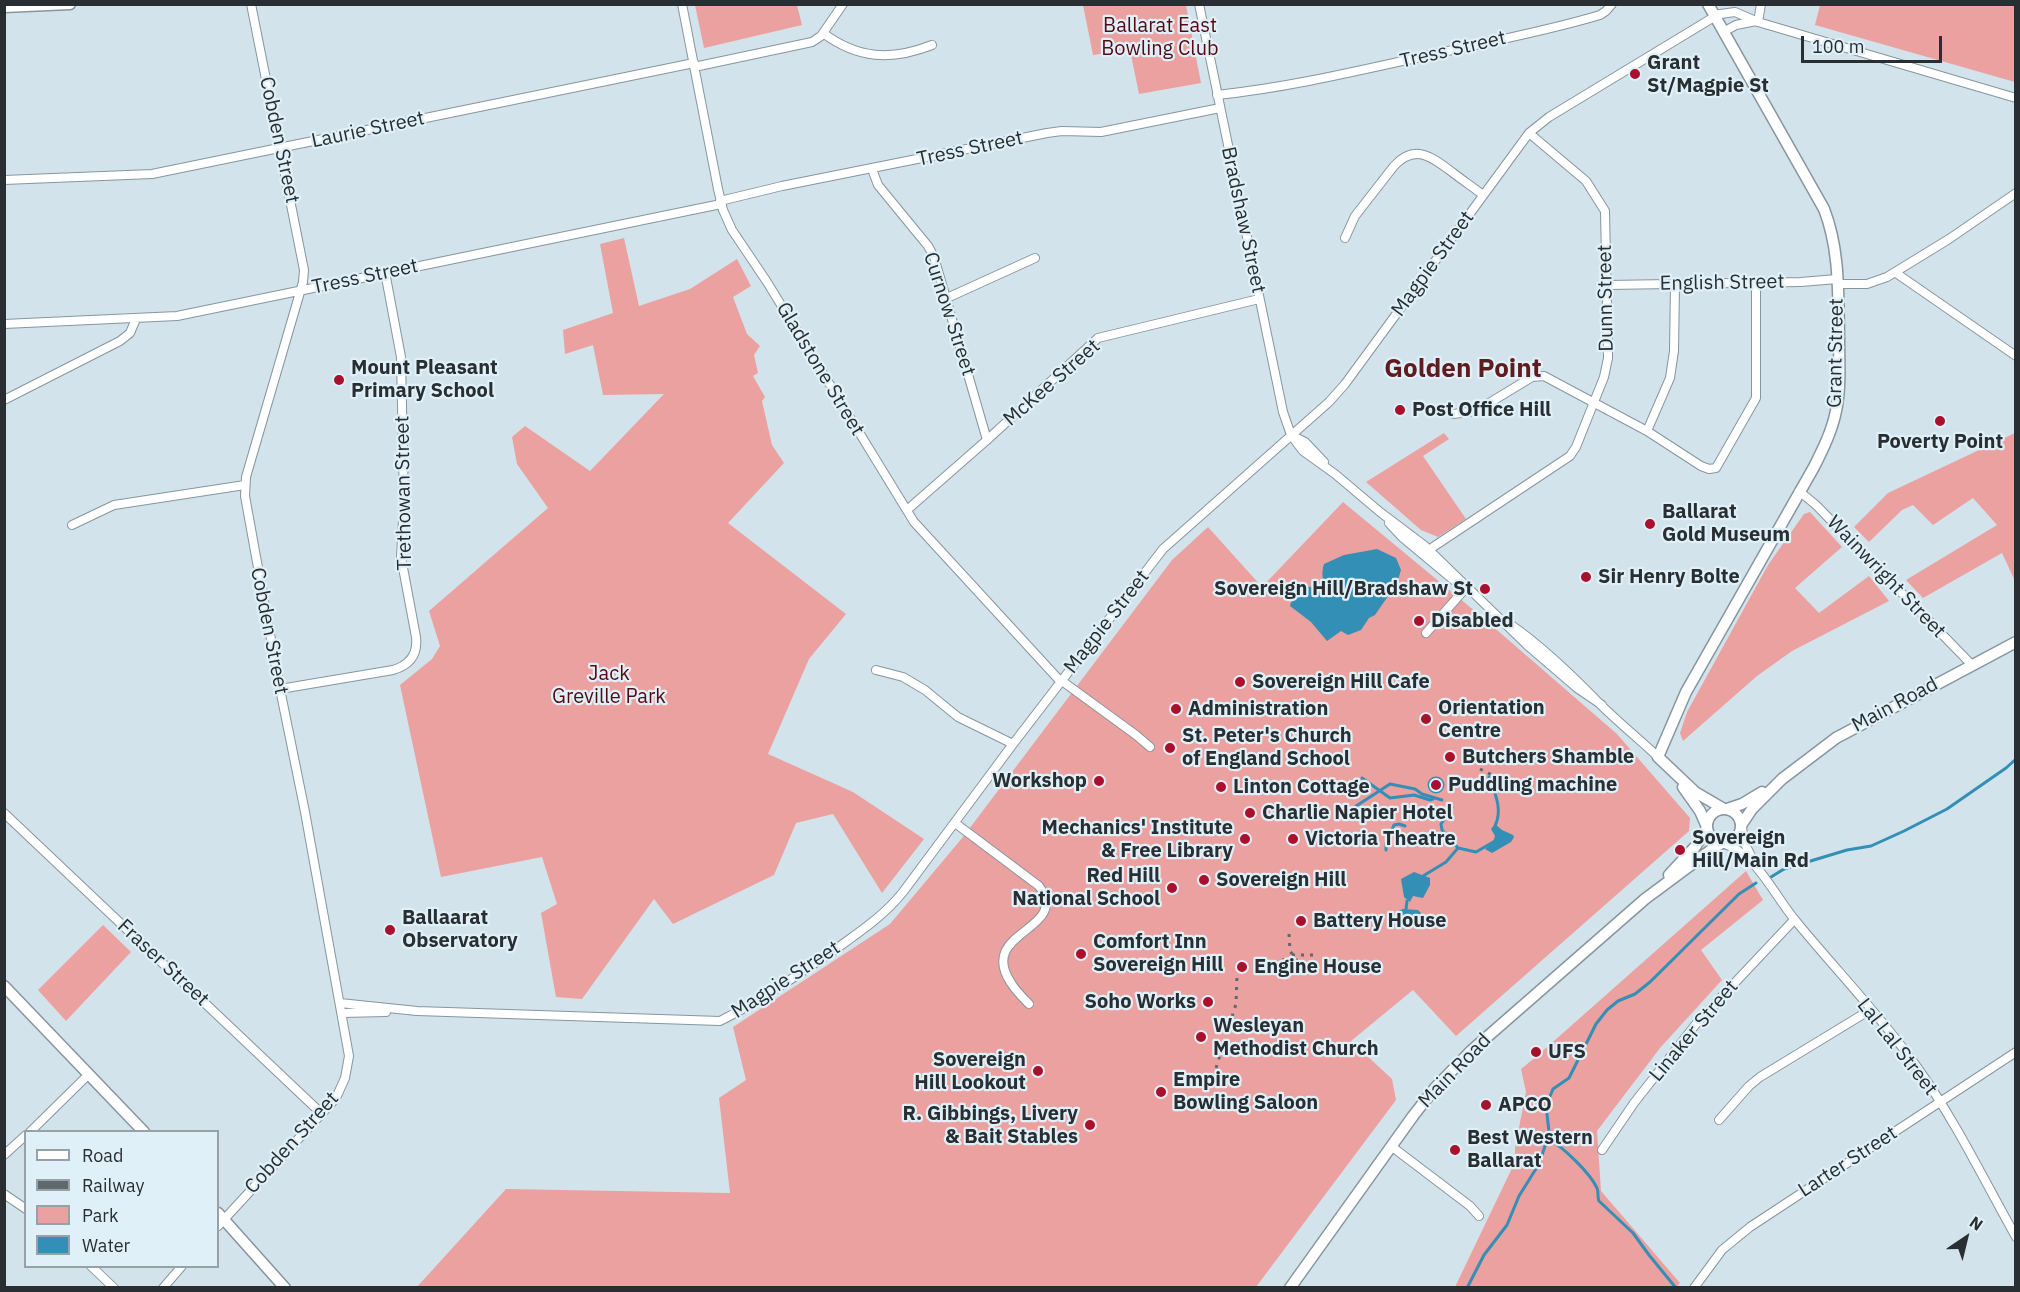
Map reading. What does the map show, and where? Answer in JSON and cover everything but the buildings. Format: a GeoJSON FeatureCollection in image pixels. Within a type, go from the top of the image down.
{"type":"FeatureCollection","features":[{"type":"Feature","properties":{"kind":"main road"},"geometry":{"type":"LineString","coordinates":[[4,7],[70,4]]}},
{"type":"Feature","properties":{"kind":"main road","name":"Grant Street"},"geometry":{"type":"LineString","coordinates":[[1660,759],[1686,692],[1826,443],[1838,406],[1840,387],[1838,281],[1835,248],[1824,209],[1712,12]]}},
{"type":"Feature","properties":{"kind":"main road","name":"Main Road"},"geometry":{"type":"LineString","coordinates":[[1725,809],[1753,799],[1820,749],[1854,727],[2016,642]]}},
{"type":"Feature","properties":{"kind":"main road"},"geometry":{"type":"LineString","coordinates":[[1660,759],[1702,797],[1737,814],[1742,825],[1737,838],[1724,844],[1712,839],[1699,808],[1660,759]]}},
{"type":"Feature","properties":{"kind":"main road","name":"Main Road"},"geometry":{"type":"LineString","coordinates":[[1742,825],[1752,809],[1782,779]]}},
{"type":"Feature","properties":{"kind":"main road"},"geometry":{"type":"LineString","coordinates":[[1707,828],[1712,814],[1725,809]]}},
{"type":"Feature","properties":{"kind":"main road","name":"Main Road"},"geometry":{"type":"LineString","coordinates":[[1290,1287],[1430,1095],[1471,1051],[1657,888],[1695,847],[1707,828]]}},
{"type":"Feature","properties":{"kind":"main road","name":"Main Road"},"geometry":{"type":"LineString","coordinates":[[1657,888],[1724,844]]}},
{"type":"Feature","properties":{"kind":"main road"},"geometry":{"type":"LineString","coordinates":[[6,987],[143,1130]]}},
{"type":"Feature","properties":{"kind":"main road"},"geometry":{"type":"LineString","coordinates":[[219,1220],[285,1287]]}},
{"type":"Feature","properties":{"kind":"street","name":"Cobden Street"},"geometry":{"type":"LineString","coordinates":[[219,1220],[322,1114],[340,1092],[347,1072],[349,1056],[299,778],[247,512],[244,485],[304,277],[303,261],[251,4]]}},
{"type":"Feature","properties":{"kind":"street","name":"Gladstone Street"},"geometry":{"type":"LineString","coordinates":[[682,4],[721,203],[736,236],[772,290],[907,510],[926,536],[1061,681],[1150,747]]}},
{"type":"Feature","properties":{"kind":"street","name":"Laurie Street"},"geometry":{"type":"LineString","coordinates":[[4,180],[142,176],[808,44],[823,33],[843,4]]}},
{"type":"Feature","properties":{"kind":"street","name":"Bradshaw Street"},"geometry":{"type":"LineString","coordinates":[[1199,4],[1283,412],[1291,435]]}},
{"type":"Feature","properties":{"kind":"street","name":"Tress Street"},"geometry":{"type":"LineString","coordinates":[[1217,95],[1320,80],[1518,35],[1596,16],[1606,11],[1612,4]]}},
{"type":"Feature","properties":{"kind":"street"},"geometry":{"type":"LineString","coordinates":[[1758,22],[1761,4]]}},
{"type":"Feature","properties":{"kind":"street"},"geometry":{"type":"LineString","coordinates":[[1712,12],[1736,12],[1758,22],[2016,98]]}},
{"type":"Feature","properties":{"kind":"street","name":"Magpie Street"},"geometry":{"type":"LineString","coordinates":[[342,1013],[417,1011],[720,1022],[752,1005],[798,975],[883,915],[909,885],[1013,744],[1163,549],[1329,402],[1345,384],[1529,133],[1548,117],[1712,12]]}},
{"type":"Feature","properties":{"kind":"street"},"geometry":{"type":"LineString","coordinates":[[1723,32],[1740,24],[1758,22]]}},
{"type":"Feature","properties":{"kind":"street"},"geometry":{"type":"LineString","coordinates":[[823,33],[840,45],[865,55],[891,55],[932,45]]}},
{"type":"Feature","properties":{"kind":"street","name":"Tress Street"},"geometry":{"type":"LineString","coordinates":[[4,324],[177,316],[721,203],[782,186],[1062,131],[1101,132],[1220,108]]}},
{"type":"Feature","properties":{"kind":"street","name":"Dunn Street"},"geometry":{"type":"LineString","coordinates":[[1426,551],[1570,456],[1576,447],[1604,377],[1608,358],[1603,206],[1586,181],[1529,133]]}},
{"type":"Feature","properties":{"kind":"street"},"geometry":{"type":"LineString","coordinates":[[1345,238],[1355,216],[1394,166],[1405,157],[1415,154],[1434,159],[1484,195]]}},
{"type":"Feature","properties":{"kind":"street","name":"Curnow Street"},"geometry":{"type":"LineString","coordinates":[[872,169],[878,184],[932,252],[987,440]]}},
{"type":"Feature","properties":{"kind":"street","name":"English Street"},"geometry":{"type":"LineString","coordinates":[[1607,285],[1838,281],[1872,283],[1896,273],[2016,193]]}},
{"type":"Feature","properties":{"kind":"street"},"geometry":{"type":"LineString","coordinates":[[947,298],[1035,258]]}},
{"type":"Feature","properties":{"kind":"street","name":"Trethowan Street"},"geometry":{"type":"LineString","coordinates":[[280,688],[398,669],[414,656],[417,642],[401,557],[404,502],[401,357],[385,272]]}},
{"type":"Feature","properties":{"kind":"street"},"geometry":{"type":"LineString","coordinates":[[1896,273],[2016,356]]}},
{"type":"Feature","properties":{"kind":"street"},"geometry":{"type":"LineString","coordinates":[[1453,414],[1478,410],[1528,379],[1539,375],[1548,377],[1647,431],[1701,466],[1712,469],[1719,465],[1756,398],[1756,282]]}},
{"type":"Feature","properties":{"kind":"street"},"geometry":{"type":"LineString","coordinates":[[1647,431],[1670,378],[1674,351],[1675,284]]}},
{"type":"Feature","properties":{"kind":"street","name":"McKee Street"},"geometry":{"type":"LineString","coordinates":[[907,510],[1098,338],[1259,299]]}},
{"type":"Feature","properties":{"kind":"street"},"geometry":{"type":"LineString","coordinates":[[4,400],[120,341],[130,333],[136,319]]}},
{"type":"Feature","properties":{"kind":"street"},"geometry":{"type":"LineString","coordinates":[[1291,435],[1305,442],[1335,474],[1380,512],[1403,537],[1426,551],[1479,599],[1529,638],[1547,658],[1585,686],[1660,759]]}},
{"type":"Feature","properties":{"kind":"street"},"geometry":{"type":"LineString","coordinates":[[72,525],[114,505],[244,485]]}},
{"type":"Feature","properties":{"kind":"street","name":"Wainwright Street"},"geometry":{"type":"LineString","coordinates":[[1799,491],[1816,505],[1971,664]]}},
{"type":"Feature","properties":{"kind":"street"},"geometry":{"type":"LineString","coordinates":[[1426,551],[1465,589],[1479,599]]}},
{"type":"Feature","properties":{"kind":"street"},"geometry":{"type":"LineString","coordinates":[[1426,633],[1465,589]]}},
{"type":"Feature","properties":{"kind":"street"},"geometry":{"type":"LineString","coordinates":[[876,670],[903,677],[925,690],[958,717],[1013,744]]}},
{"type":"Feature","properties":{"kind":"street","name":"Fraser Street"},"geometry":{"type":"LineString","coordinates":[[4,813],[322,1114]]}},
{"type":"Feature","properties":{"kind":"street"},"geometry":{"type":"LineString","coordinates":[[955,823],[1039,886],[1042,892],[1045,908],[1041,917],[1035,925],[1012,940],[1007,946],[1004,957],[1004,969],[1011,983],[1029,1005]]}},
{"type":"Feature","properties":{"kind":"street","name":"Lal Lal Street"},"geometry":{"type":"LineString","coordinates":[[1742,825],[1744,842],[1758,871]]}},
{"type":"Feature","properties":{"kind":"street","name":"Lal Lal Street"},"geometry":{"type":"LineString","coordinates":[[1724,844],[1741,852],[1758,871],[1794,920],[1911,1059],[1940,1102],[2016,1237]]}},
{"type":"Feature","properties":{"kind":"street","name":"Linaker Street"},"geometry":{"type":"LineString","coordinates":[[1602,1150],[1629,1110],[1696,1024],[1794,920]]}},
{"type":"Feature","properties":{"kind":"street","name":"Magpie Street"},"geometry":{"type":"LineString","coordinates":[[340,1003],[417,1011]]}},
{"type":"Feature","properties":{"kind":"street"},"geometry":{"type":"LineString","coordinates":[[1719,1120],[1760,1077],[1870,1010]]}},
{"type":"Feature","properties":{"kind":"street","name":"Larter Street"},"geometry":{"type":"LineString","coordinates":[[1694,1287],[1718,1255],[1738,1236],[2016,1052]]}},
{"type":"Feature","properties":{"kind":"street"},"geometry":{"type":"LineString","coordinates":[[31,1130],[89,1074]]}},
{"type":"Feature","properties":{"kind":"street"},"geometry":{"type":"LineString","coordinates":[[4,1155],[24,1137]]}},
{"type":"Feature","properties":{"kind":"street"},"geometry":{"type":"LineString","coordinates":[[1391,1146],[1470,1206],[1479,1216]]}},
{"type":"Feature","properties":{"kind":"street"},"geometry":{"type":"LineString","coordinates":[[4,1194],[24,1208]]}},
{"type":"Feature","properties":{"kind":"street"},"geometry":{"type":"LineString","coordinates":[[93,1268],[114,1287]]}},
{"type":"Feature","properties":{"kind":"street"},"geometry":{"type":"LineString","coordinates":[[163,1287],[180,1268]]}},
{"type":"Feature","properties":{"kind":"green space"},"geometry":{"type":"Polygon","coordinates":[[[695,5],[797,5],[802,25],[704,48],[695,5]]]}},
{"type":"Feature","properties":{"kind":"green space","name":"Ballarat East Bowling Club"},"geometry":{"type":"Polygon","coordinates":[[[1083,5],[1186,5],[1201,83],[1139,94],[1130,50],[1093,55],[1083,5]]]}},
{"type":"Feature","properties":{"kind":"green space"},"geometry":{"type":"Polygon","coordinates":[[[1820,5],[2015,5],[2015,82],[1815,25],[1820,5]]]}},
{"type":"Feature","properties":{"kind":"green space","name":"Jack Greville Park"},"geometry":{"type":"Polygon","coordinates":[[[624,238],[639,306],[690,289],[737,259],[751,286],[733,297],[747,334],[760,346],[754,355],[758,373],[753,376],[765,397],[762,401],[772,445],[784,463],[728,523],[846,614],[809,659],[768,754],[853,792],[924,839],[882,893],[833,814],[796,823],[774,875],[673,924],[654,899],[582,999],[556,997],[541,913],[557,904],[542,857],[441,877],[400,685],[432,659],[440,646],[429,611],[548,508],[517,464],[512,437],[525,426],[590,471],[664,394],[603,395],[593,345],[565,354],[563,330],[613,313],[600,244],[624,238]]]}},
{"type":"Feature","properties":{"kind":"green space"},"geometry":{"type":"Polygon","coordinates":[[[1444,433],[1449,439],[1423,456],[1466,519],[1438,537],[1421,530],[1366,482],[1444,433]]]}},
{"type":"Feature","properties":{"kind":"green space"},"geometry":{"type":"Polygon","coordinates":[[[2015,433],[2015,581],[2002,553],[1923,598],[1906,580],[1997,525],[1973,498],[1933,525],[1913,505],[1902,510],[1869,542],[1854,527],[1888,493],[2015,433]]]}},
{"type":"Feature","properties":{"kind":"green space","name":"Sovereign Hill"},"geometry":{"type":"Polygon","coordinates":[[[1343,502],[1482,617],[1617,734],[1690,818],[1689,831],[1456,1036],[1413,990],[1351,1041],[1392,1079],[1396,1100],[1256,1287],[416,1288],[506,1189],[730,1193],[719,1098],[746,1080],[733,1027],[890,924],[963,837],[1172,560],[1208,527],[1262,587],[1343,502]]]}},
{"type":"Feature","properties":{"kind":"green space"},"geometry":{"type":"Polygon","coordinates":[[[1810,512],[1842,547],[1795,588],[1819,613],[1869,576],[1889,601],[1792,651],[1757,676],[1683,741],[1680,733],[1687,712],[1768,565],[1804,514],[1810,512]]]}},
{"type":"Feature","properties":{"kind":"green space"},"geometry":{"type":"Polygon","coordinates":[[[1746,871],[1763,900],[1701,950],[1722,980],[1660,1048],[1597,1131],[1601,1191],[1680,1283],[1676,1288],[1455,1287],[1515,1162],[1515,1148],[1526,1092],[1521,1069],[1746,871]]]}},
{"type":"Feature","properties":{"kind":"green space"},"geometry":{"type":"Polygon","coordinates":[[[103,925],[131,952],[66,1021],[38,990],[103,925]]]}},
{"type":"Feature","properties":{"kind":"water"},"geometry":{"type":"Polygon","coordinates":[[[1377,549],[1396,558],[1401,570],[1397,583],[1375,615],[1369,618],[1361,630],[1348,635],[1341,631],[1327,641],[1311,622],[1290,606],[1293,599],[1301,590],[1308,587],[1326,596],[1329,591],[1323,578],[1324,564],[1344,555],[1377,549]]]}},
{"type":"Feature","properties":{"kind":"water"},"geometry":{"type":"Polygon","coordinates":[[[1495,824],[1514,837],[1511,842],[1492,853],[1485,849],[1493,842],[1495,836],[1491,829],[1495,824]]]}},
{"type":"Feature","properties":{"kind":"water"},"geometry":{"type":"Polygon","coordinates":[[[1414,872],[1430,878],[1430,885],[1423,898],[1413,896],[1410,902],[1404,897],[1401,879],[1414,872]]]}},
{"type":"Feature","properties":{"kind":"water"},"geometry":{"type":"Polygon","coordinates":[[[1418,910],[1421,913],[1412,925],[1398,928],[1396,918],[1398,911],[1418,910]]]}},
{"type":"Feature","properties":{"kind":"waterway"},"geometry":{"type":"LineString","coordinates":[[1771,877],[1784,869],[1847,850],[1871,846],[1904,831],[1947,809],[2016,759]]}},
{"type":"Feature","properties":{"kind":"waterway"},"geometry":{"type":"LineString","coordinates":[[1489,777],[1498,808],[1495,826]]}},
{"type":"Feature","properties":{"kind":"waterway"},"geometry":{"type":"LineString","coordinates":[[1362,778],[1390,798],[1414,795],[1433,799]]}},
{"type":"Feature","properties":{"kind":"waterway"},"geometry":{"type":"LineString","coordinates":[[1436,782],[1439,785],[1436,788],[1433,785],[1436,782]]}},
{"type":"Feature","properties":{"kind":"waterway"},"geometry":{"type":"LineString","coordinates":[[1350,810],[1390,784],[1415,789],[1422,794],[1442,800]]}},
{"type":"Feature","properties":{"kind":"waterway"},"geometry":{"type":"LineString","coordinates":[[1423,876],[1446,862],[1458,848],[1442,830],[1441,824],[1452,807]]}},
{"type":"Feature","properties":{"kind":"waterway"},"geometry":{"type":"LineString","coordinates":[[1386,850],[1386,843],[1394,825],[1405,826]]}},
{"type":"Feature","properties":{"kind":"waterway"},"geometry":{"type":"LineString","coordinates":[[1458,848],[1476,852],[1495,841]]}},
{"type":"Feature","properties":{"kind":"waterway"},"geometry":{"type":"LineString","coordinates":[[1467,1288],[1484,1255],[1507,1225],[1519,1196],[1539,1164],[1545,1146],[1550,1140],[1546,1106],[1553,1089],[1569,1078],[1596,1024],[1618,1001],[1635,994],[1650,982],[1739,894],[1756,883]]}},
{"type":"Feature","properties":{"kind":"waterway"},"geometry":{"type":"LineString","coordinates":[[1406,909],[1407,901]]}},
{"type":"Feature","properties":{"kind":"waterway"},"geometry":{"type":"LineString","coordinates":[[1550,1140],[1583,1168],[1597,1188],[1599,1201],[1633,1233],[1676,1288]]}},
{"type":"Feature","properties":{"kind":"railway"},"geometry":{"type":"LineString","coordinates":[[1480,769],[1500,779]]}},
{"type":"Feature","properties":{"kind":"railway"},"geometry":{"type":"LineString","coordinates":[[1289,934],[1290,951],[1298,962]]}},
{"type":"Feature","properties":{"kind":"railway"},"geometry":{"type":"LineString","coordinates":[[1292,955],[1316,955]]}},
{"type":"Feature","properties":{"kind":"railway"},"geometry":{"type":"LineString","coordinates":[[1284,958],[1284,968]]}},
{"type":"Feature","properties":{"kind":"railway"},"geometry":{"type":"LineString","coordinates":[[1216,1068],[1236,1004],[1237,975]]}},
{"type":"Feature","properties":{"kind":"place","name":"Grant St/Magpie St"},"geometry":{"type":"Point","coordinates":[1635,74]}},
{"type":"Feature","properties":{"kind":"place","name":"Mount Pleasant Primary School"},"geometry":{"type":"Point","coordinates":[339,380]}},
{"type":"Feature","properties":{"kind":"place","name":"Post Office Hill"},"geometry":{"type":"Point","coordinates":[1400,410]}},
{"type":"Feature","properties":{"kind":"place","name":"Poverty Point"},"geometry":{"type":"Point","coordinates":[1940,421]}},
{"type":"Feature","properties":{"kind":"place","name":"Ballarat Gold Museum"},"geometry":{"type":"Point","coordinates":[1650,524]}},
{"type":"Feature","properties":{"kind":"place","name":"Sir Henry Bolte"},"geometry":{"type":"Point","coordinates":[1586,577]}},
{"type":"Feature","properties":{"kind":"place","name":"Sovereign Hill/Bradshaw St"},"geometry":{"type":"Point","coordinates":[1485,589]}},
{"type":"Feature","properties":{"kind":"place","name":"Disabled"},"geometry":{"type":"Point","coordinates":[1419,621]}},
{"type":"Feature","properties":{"kind":"place","name":"Sovereign Hill Cafe"},"geometry":{"type":"Point","coordinates":[1240,682]}},
{"type":"Feature","properties":{"kind":"place","name":"Administration"},"geometry":{"type":"Point","coordinates":[1176,709]}},
{"type":"Feature","properties":{"kind":"place","name":"Orientation Centre"},"geometry":{"type":"Point","coordinates":[1426,719]}},
{"type":"Feature","properties":{"kind":"place","name":"St. Peter's Church of England School"},"geometry":{"type":"Point","coordinates":[1170,748]}},
{"type":"Feature","properties":{"kind":"place","name":"Butchers Shamble"},"geometry":{"type":"Point","coordinates":[1450,757]}},
{"type":"Feature","properties":{"kind":"place","name":"Workshop"},"geometry":{"type":"Point","coordinates":[1099,781]}},
{"type":"Feature","properties":{"kind":"place","name":"Puddling machine"},"geometry":{"type":"Point","coordinates":[1436,785]}},
{"type":"Feature","properties":{"kind":"place","name":"Linton Cottage"},"geometry":{"type":"Point","coordinates":[1221,787]}},
{"type":"Feature","properties":{"kind":"place","name":"Charlie Napier Hotel"},"geometry":{"type":"Point","coordinates":[1250,813]}},
{"type":"Feature","properties":{"kind":"place","name":"Mechanics' Institute & Free Library"},"geometry":{"type":"Point","coordinates":[1245,839]}},
{"type":"Feature","properties":{"kind":"place","name":"Victoria Theatre"},"geometry":{"type":"Point","coordinates":[1293,839]}},
{"type":"Feature","properties":{"kind":"place","name":"Sovereign Hill/Main Rd"},"geometry":{"type":"Point","coordinates":[1680,850]}},
{"type":"Feature","properties":{"kind":"place","name":"Sovereign Hill"},"geometry":{"type":"Point","coordinates":[1204,880]}},
{"type":"Feature","properties":{"kind":"place","name":"Red Hill National School"},"geometry":{"type":"Point","coordinates":[1172,888]}},
{"type":"Feature","properties":{"kind":"place","name":"Battery House"},"geometry":{"type":"Point","coordinates":[1301,921]}},
{"type":"Feature","properties":{"kind":"place","name":"Ballaarat Observatory"},"geometry":{"type":"Point","coordinates":[390,930]}},
{"type":"Feature","properties":{"kind":"place","name":"Comfort Inn Sovereign Hill"},"geometry":{"type":"Point","coordinates":[1081,954]}},
{"type":"Feature","properties":{"kind":"place","name":"Engine House"},"geometry":{"type":"Point","coordinates":[1242,967]}},
{"type":"Feature","properties":{"kind":"place","name":"Soho Works"},"geometry":{"type":"Point","coordinates":[1208,1002]}},
{"type":"Feature","properties":{"kind":"place","name":"Wesleyan Methodist Church"},"geometry":{"type":"Point","coordinates":[1201,1037]}},
{"type":"Feature","properties":{"kind":"place","name":"UFS"},"geometry":{"type":"Point","coordinates":[1536,1052]}},
{"type":"Feature","properties":{"kind":"place","name":"Sovereign Hill Lookout"},"geometry":{"type":"Point","coordinates":[1038,1071]}},
{"type":"Feature","properties":{"kind":"place","name":"Empire Bowling Saloon"},"geometry":{"type":"Point","coordinates":[1161,1092]}},
{"type":"Feature","properties":{"kind":"place","name":"APCO"},"geometry":{"type":"Point","coordinates":[1486,1105]}},
{"type":"Feature","properties":{"kind":"place","name":"R. Gibbings, Livery & Bait Stables"},"geometry":{"type":"Point","coordinates":[1090,1125]}},
{"type":"Feature","properties":{"kind":"place","name":"Best Western Ballarat"},"geometry":{"type":"Point","coordinates":[1455,1150]}},
{"type":"Feature","properties":{"kind":"district","name":"Golden Point"},"geometry":{"type":"Point","coordinates":[1463,369]}}]}
